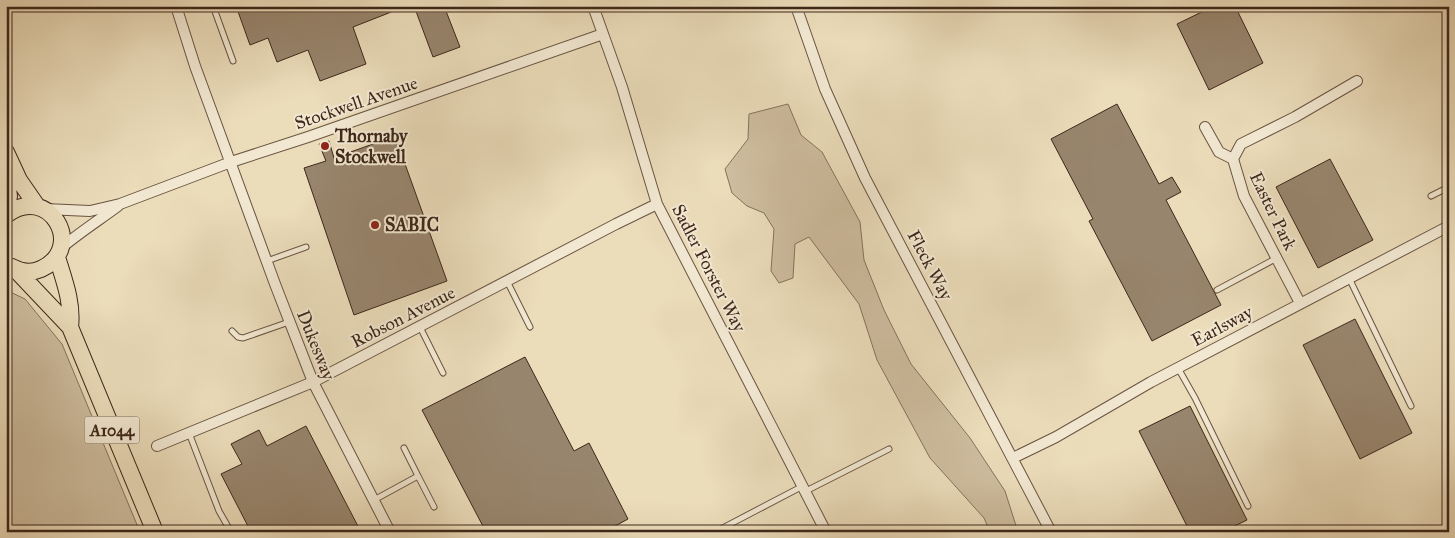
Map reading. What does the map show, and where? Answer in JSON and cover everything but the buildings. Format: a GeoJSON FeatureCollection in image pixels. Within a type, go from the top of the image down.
{"type":"FeatureCollection","features":[{"type":"Feature","properties":{"kind":"main road","name":"A1044"},"geometry":{"type":"LineString","coordinates":[[6,152],[19,180],[41,208],[54,216],[60,226],[62,237],[59,253],[71,315],[70,327]]}},
{"type":"Feature","properties":{"kind":"main road"},"geometry":{"type":"LineString","coordinates":[[6,174],[9,196],[6,215]]}},
{"type":"Feature","properties":{"kind":"main road"},"geometry":{"type":"LineString","coordinates":[[6,215],[21,206],[41,208]]}},
{"type":"Feature","properties":{"kind":"main road","name":"A1044"},"geometry":{"type":"LineString","coordinates":[[11,265],[26,272],[38,270],[49,266],[59,253]]}},
{"type":"Feature","properties":{"kind":"main road","name":"A1044"},"geometry":{"type":"LineString","coordinates":[[11,265],[70,327],[155,532]]}},
{"type":"Feature","properties":{"kind":"street","name":"Dukesway"},"geometry":{"type":"LineString","coordinates":[[176,6],[195,66],[266,261],[313,382],[390,532]]}},
{"type":"Feature","properties":{"kind":"street","name":"Sadler Forster Way"},"geometry":{"type":"LineString","coordinates":[[593,6],[622,87],[657,204],[826,532]]}},
{"type":"Feature","properties":{"kind":"street","name":"Fleck Way"},"geometry":{"type":"LineString","coordinates":[[796,6],[825,89],[865,178],[1051,532]]}},
{"type":"Feature","properties":{"kind":"street","name":"Stockwell Avenue"},"geometry":{"type":"LineString","coordinates":[[41,208],[90,211],[120,204],[231,162],[603,34]]}},
{"type":"Feature","properties":{"kind":"street","name":"Easter Park"},"geometry":{"type":"LineString","coordinates":[[1300,303],[1244,196],[1233,159],[1241,144],[1295,117],[1358,80]]}},
{"type":"Feature","properties":{"kind":"street"},"geometry":{"type":"LineString","coordinates":[[1205,127],[1219,152],[1233,159]]}},
{"type":"Feature","properties":{"kind":"street","name":"Stockwell Avenue"},"geometry":{"type":"LineString","coordinates":[[59,253],[84,229],[99,221],[120,204]]}},
{"type":"Feature","properties":{"kind":"street","name":"Robson Avenue"},"geometry":{"type":"LineString","coordinates":[[156,446],[313,382],[657,204]]}},
{"type":"Feature","properties":{"kind":"street","name":"Earlsway"},"geometry":{"type":"LineString","coordinates":[[1013,458],[1056,437],[1178,368],[1300,303],[1449,226]]}},
{"type":"Feature","properties":{"kind":"lane"},"geometry":{"type":"LineString","coordinates":[[213,6],[232,61]]}},
{"type":"Feature","properties":{"kind":"lane"},"geometry":{"type":"LineString","coordinates":[[1431,196],[1449,187]]}},
{"type":"Feature","properties":{"kind":"lane"},"geometry":{"type":"LineString","coordinates":[[266,261],[306,247]]}},
{"type":"Feature","properties":{"kind":"lane"},"geometry":{"type":"LineString","coordinates":[[1217,290],[1277,258]]}},
{"type":"Feature","properties":{"kind":"lane"},"geometry":{"type":"LineString","coordinates":[[1349,278],[1411,406]]}},
{"type":"Feature","properties":{"kind":"lane"},"geometry":{"type":"LineString","coordinates":[[507,281],[530,327]]}},
{"type":"Feature","properties":{"kind":"lane"},"geometry":{"type":"LineString","coordinates":[[232,331],[238,337],[243,338],[289,322]]}},
{"type":"Feature","properties":{"kind":"lane"},"geometry":{"type":"LineString","coordinates":[[420,327],[443,373]]}},
{"type":"Feature","properties":{"kind":"lane"},"geometry":{"type":"LineString","coordinates":[[1178,368],[1195,398],[1248,506]]}},
{"type":"Feature","properties":{"kind":"lane"},"geometry":{"type":"LineString","coordinates":[[188,433],[220,511],[231,532]]}},
{"type":"Feature","properties":{"kind":"lane"},"geometry":{"type":"LineString","coordinates":[[404,448],[434,507]]}},
{"type":"Feature","properties":{"kind":"lane"},"geometry":{"type":"LineString","coordinates":[[715,532],[804,488],[889,450]]}},
{"type":"Feature","properties":{"kind":"lane"},"geometry":{"type":"LineString","coordinates":[[374,500],[418,476]]}},
{"type":"Feature","properties":{"kind":"shaded area"},"geometry":{"type":"Polygon","coordinates":[[[788,104],[801,135],[822,152],[860,222],[864,260],[884,310],[911,364],[970,438],[1005,491],[1018,532],[990,532],[984,518],[930,458],[877,360],[859,304],[809,237],[795,244],[793,278],[779,283],[771,271],[774,229],[764,213],[747,206],[732,193],[725,169],[748,139],[749,114],[788,104]]]}},
{"type":"Feature","properties":{"kind":"shaded area"},"geometry":{"type":"Polygon","coordinates":[[[6,290],[25,299],[62,344],[140,532],[6,532],[6,290]]]}},
{"type":"Feature","properties":{"kind":"place","name":"Thornaby Stockwell"},"geometry":{"type":"Point","coordinates":[325,146]}},
{"type":"Feature","properties":{"kind":"place","name":"SABIC"},"geometry":{"type":"Point","coordinates":[375,225]}}]}
